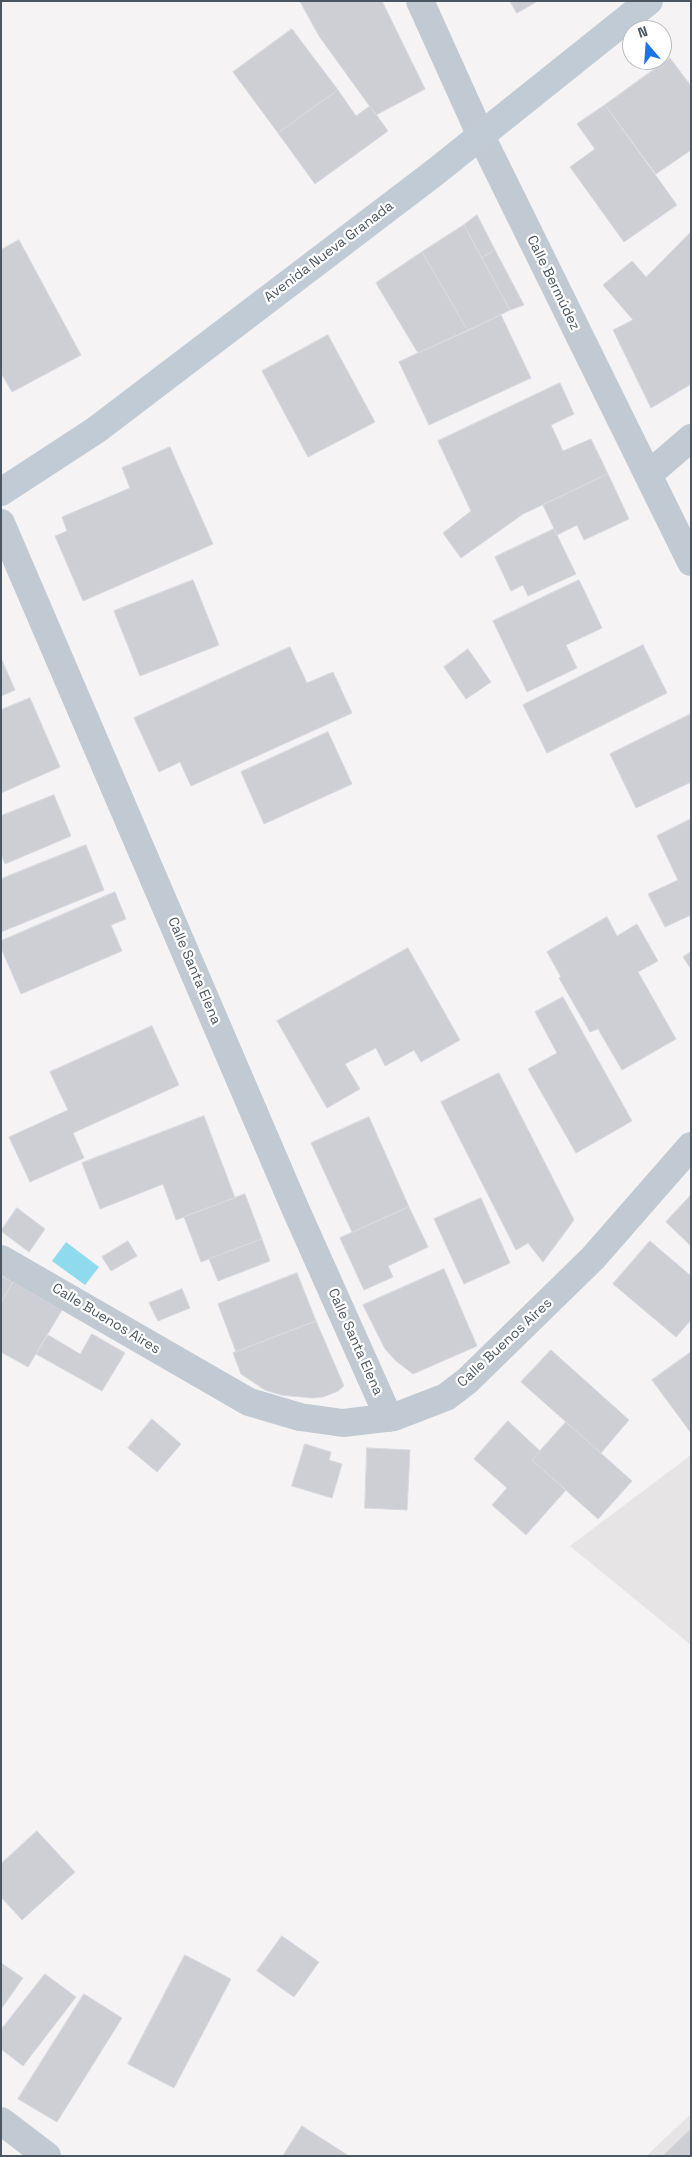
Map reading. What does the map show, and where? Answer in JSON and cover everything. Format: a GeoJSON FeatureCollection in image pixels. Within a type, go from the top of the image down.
{"type":"FeatureCollection","features":[{"type":"Feature","properties":{"kind":"street","name":"Calle Bermúdez"},"geometry":{"type":"LineString","coordinates":[[420,1],[480,136],[691,562]]}},
{"type":"Feature","properties":{"kind":"street","name":"Avenida Nueva Granada"},"geometry":{"type":"LineString","coordinates":[[1,492],[96,430],[480,136],[649,1]]}},
{"type":"Feature","properties":{"kind":"street"},"geometry":{"type":"LineString","coordinates":[[648,475],[691,438]]}},
{"type":"Feature","properties":{"kind":"street","name":"Calle Santa Elena"},"geometry":{"type":"LineString","coordinates":[[1,523],[295,1208],[389,1418]]}},
{"type":"Feature","properties":{"kind":"street","name":"Calle Buenos Aires"},"geometry":{"type":"LineString","coordinates":[[1,1259],[249,1402],[300,1417],[343,1424],[389,1418],[446,1397],[467,1381],[592,1258],[691,1146]]}},
{"type":"Feature","properties":{"kind":"street"},"geometry":{"type":"LineString","coordinates":[[1,2121],[47,2156]]}},
{"type":"Feature","properties":{"kind":"shaded area"},"geometry":{"type":"Polygon","coordinates":[[[691,1455],[691,1645],[570,1546],[691,1455]]]}},
{"type":"Feature","properties":{"kind":"shaded area"},"geometry":{"type":"Polygon","coordinates":[[[691,2114],[691,2156],[646,2156],[691,2114]]]}},
{"type":"Feature","properties":{"kind":"water"},"geometry":{"type":"Polygon","coordinates":[[[66,1242],[99,1267],[85,1285],[52,1261],[66,1242]]]}},
{"type":"Feature","properties":{"kind":"building"},"geometry":{"type":"Polygon","coordinates":[[[300,1],[382,1],[425,89],[376,115],[319,36],[300,1]]]}},
{"type":"Feature","properties":{"kind":"building"},"geometry":{"type":"Polygon","coordinates":[[[510,1],[538,1],[517,13],[510,1]]]}},
{"type":"Feature","properties":{"kind":"building"},"geometry":{"type":"Polygon","coordinates":[[[292,29],[338,90],[278,133],[233,72],[292,29]]]}},
{"type":"Feature","properties":{"kind":"building"},"geometry":{"type":"Polygon","coordinates":[[[672,61],[691,86],[691,150],[656,174],[605,105],[653,70],[672,70],[672,61]]]}},
{"type":"Feature","properties":{"kind":"building"},"geometry":{"type":"Polygon","coordinates":[[[338,90],[356,116],[370,106],[388,131],[315,184],[278,133],[338,90]]]}},
{"type":"Feature","properties":{"kind":"building"},"geometry":{"type":"Polygon","coordinates":[[[605,105],[677,205],[624,242],[570,167],[595,149],[577,124],[605,105]]]}},
{"type":"Feature","properties":{"kind":"building"},"geometry":{"type":"Polygon","coordinates":[[[477,215],[495,250],[482,258],[464,225],[477,215]]]}},
{"type":"Feature","properties":{"kind":"building"},"geometry":{"type":"Polygon","coordinates":[[[464,225],[510,310],[468,331],[422,252],[464,225]]]}},
{"type":"Feature","properties":{"kind":"building"},"geometry":{"type":"Polygon","coordinates":[[[691,232],[691,384],[651,408],[613,330],[633,320],[603,285],[632,261],[646,277],[691,232]]]}},
{"type":"Feature","properties":{"kind":"building"},"geometry":{"type":"Polygon","coordinates":[[[19,240],[81,355],[12,392],[1,373],[1,250],[19,240]]]}},
{"type":"Feature","properties":{"kind":"building"},"geometry":{"type":"Polygon","coordinates":[[[495,250],[524,305],[510,310],[482,258],[495,250]]]}},
{"type":"Feature","properties":{"kind":"building"},"geometry":{"type":"Polygon","coordinates":[[[422,252],[468,331],[418,353],[376,283],[422,252]]]}},
{"type":"Feature","properties":{"kind":"building"},"geometry":{"type":"Polygon","coordinates":[[[501,315],[531,378],[429,425],[399,362],[501,315]]]}},
{"type":"Feature","properties":{"kind":"building"},"geometry":{"type":"Polygon","coordinates":[[[328,335],[375,422],[308,457],[262,371],[328,335]]]}},
{"type":"Feature","properties":{"kind":"building"},"geometry":{"type":"Polygon","coordinates":[[[560,383],[574,414],[551,425],[563,451],[591,439],[608,474],[523,514],[461,558],[443,533],[471,511],[438,441],[560,383]]]}},
{"type":"Feature","properties":{"kind":"building"},"geometry":{"type":"Polygon","coordinates":[[[170,447],[213,544],[83,601],[55,536],[67,531],[62,517],[130,488],[122,468],[170,447]]]}},
{"type":"Feature","properties":{"kind":"building"},"geometry":{"type":"Polygon","coordinates":[[[608,474],[629,519],[584,540],[577,525],[557,535],[543,505],[608,474]]]}},
{"type":"Feature","properties":{"kind":"building"},"geometry":{"type":"Polygon","coordinates":[[[554,529],[576,574],[528,596],[523,585],[511,591],[495,557],[554,529]]]}},
{"type":"Feature","properties":{"kind":"building"},"geometry":{"type":"Polygon","coordinates":[[[193,580],[219,645],[140,676],[114,611],[193,580]]]}},
{"type":"Feature","properties":{"kind":"building"},"geometry":{"type":"Polygon","coordinates":[[[579,580],[602,628],[566,645],[577,668],[527,692],[493,621],[579,580]]]}},
{"type":"Feature","properties":{"kind":"building"},"geometry":{"type":"Polygon","coordinates":[[[643,645],[667,693],[547,753],[523,705],[643,645]]]}},
{"type":"Feature","properties":{"kind":"building"},"geometry":{"type":"Polygon","coordinates":[[[290,647],[307,683],[333,672],[352,713],[191,786],[180,762],[159,772],[134,718],[290,647]]]}},
{"type":"Feature","properties":{"kind":"building"},"geometry":{"type":"Polygon","coordinates":[[[468,649],[491,682],[466,699],[444,667],[468,649]]]}},
{"type":"Feature","properties":{"kind":"building"},"geometry":{"type":"Polygon","coordinates":[[[1,658],[15,690],[1,696],[1,658]]]}},
{"type":"Feature","properties":{"kind":"building"},"geometry":{"type":"Polygon","coordinates":[[[30,698],[60,767],[1,793],[1,710],[30,698]]]}},
{"type":"Feature","properties":{"kind":"building"},"geometry":{"type":"Polygon","coordinates":[[[691,714],[691,782],[636,808],[610,754],[691,714]]]}},
{"type":"Feature","properties":{"kind":"building"},"geometry":{"type":"Polygon","coordinates":[[[328,732],[352,784],[264,824],[241,772],[328,732]]]}},
{"type":"Feature","properties":{"kind":"building"},"geometry":{"type":"Polygon","coordinates":[[[54,795],[71,836],[5,864],[1,854],[1,816],[54,795]]]}},
{"type":"Feature","properties":{"kind":"building"},"geometry":{"type":"Polygon","coordinates":[[[691,819],[691,915],[665,927],[648,894],[678,880],[657,836],[691,819]]]}},
{"type":"Feature","properties":{"kind":"building"},"geometry":{"type":"Polygon","coordinates":[[[86,845],[104,890],[1,932],[1,879],[86,845]]]}},
{"type":"Feature","properties":{"kind":"building"},"geometry":{"type":"Polygon","coordinates":[[[115,892],[126,919],[111,925],[122,951],[21,994],[1,948],[1,941],[115,892]]]}},
{"type":"Feature","properties":{"kind":"building"},"geometry":{"type":"Polygon","coordinates":[[[607,917],[617,936],[637,924],[658,961],[638,972],[676,1039],[622,1070],[598,1029],[590,1032],[559,978],[561,977],[547,952],[607,917]]]}},
{"type":"Feature","properties":{"kind":"building"},"geometry":{"type":"Polygon","coordinates":[[[408,948],[460,1040],[421,1062],[414,1050],[385,1066],[376,1048],[345,1064],[360,1089],[327,1108],[277,1021],[408,948]]]}},
{"type":"Feature","properties":{"kind":"building"},"geometry":{"type":"Polygon","coordinates":[[[691,952],[691,969],[683,957],[691,952]]]}},
{"type":"Feature","properties":{"kind":"building"},"geometry":{"type":"Polygon","coordinates":[[[563,997],[632,1121],[576,1153],[528,1069],[557,1053],[535,1012],[563,997]]]}},
{"type":"Feature","properties":{"kind":"building"},"geometry":{"type":"Polygon","coordinates":[[[152,1026],[179,1085],[73,1133],[84,1158],[30,1182],[9,1137],[68,1110],[50,1072],[152,1026]]]}},
{"type":"Feature","properties":{"kind":"building"},"geometry":{"type":"Polygon","coordinates":[[[499,1073],[574,1220],[543,1262],[528,1243],[516,1250],[441,1102],[499,1073]]]}},
{"type":"Feature","properties":{"kind":"building"},"geometry":{"type":"Polygon","coordinates":[[[204,1116],[235,1198],[176,1220],[163,1184],[100,1209],[82,1163],[204,1116]]]}},
{"type":"Feature","properties":{"kind":"building"},"geometry":{"type":"Polygon","coordinates":[[[369,1117],[409,1207],[352,1232],[311,1143],[369,1117]]]}},
{"type":"Feature","properties":{"kind":"building"},"geometry":{"type":"Polygon","coordinates":[[[245,1194],[262,1239],[201,1262],[184,1217],[245,1194]]]}},
{"type":"Feature","properties":{"kind":"building"},"geometry":{"type":"Polygon","coordinates":[[[691,1195],[691,1246],[666,1222],[691,1195]]]}},
{"type":"Feature","properties":{"kind":"building"},"geometry":{"type":"Polygon","coordinates":[[[481,1198],[510,1263],[464,1284],[434,1219],[481,1198]]]}},
{"type":"Feature","properties":{"kind":"building"},"geometry":{"type":"Polygon","coordinates":[[[409,1207],[428,1247],[388,1266],[393,1277],[364,1290],[340,1238],[409,1207]]]}},
{"type":"Feature","properties":{"kind":"building"},"geometry":{"type":"Polygon","coordinates":[[[17,1208],[45,1229],[29,1252],[1,1231],[17,1208]]]}},
{"type":"Feature","properties":{"kind":"building"},"geometry":{"type":"Polygon","coordinates":[[[262,1239],[270,1261],[218,1281],[209,1259],[262,1239]]]}},
{"type":"Feature","properties":{"kind":"building"},"geometry":{"type":"Polygon","coordinates":[[[128,1241],[137,1256],[111,1271],[102,1257],[128,1241]]]}},
{"type":"Feature","properties":{"kind":"building"},"geometry":{"type":"Polygon","coordinates":[[[650,1241],[691,1276],[691,1320],[676,1337],[613,1284],[650,1241]]]}},
{"type":"Feature","properties":{"kind":"building"},"geometry":{"type":"Polygon","coordinates":[[[444,1269],[477,1346],[413,1374],[396,1361],[385,1349],[363,1305],[444,1269]]]}},
{"type":"Feature","properties":{"kind":"building"},"geometry":{"type":"Polygon","coordinates":[[[297,1273],[316,1321],[236,1352],[218,1304],[297,1273]]]}},
{"type":"Feature","properties":{"kind":"building"},"geometry":{"type":"Polygon","coordinates":[[[1,1276],[13,1282],[1,1303],[1,1276]]]}},
{"type":"Feature","properties":{"kind":"building"},"geometry":{"type":"Polygon","coordinates":[[[13,1282],[62,1310],[28,1367],[1,1352],[1,1303],[13,1282]]]}},
{"type":"Feature","properties":{"kind":"building"},"geometry":{"type":"Polygon","coordinates":[[[182,1289],[190,1308],[158,1321],[149,1303],[182,1289]]]}},
{"type":"Feature","properties":{"kind":"building"},"geometry":{"type":"Polygon","coordinates":[[[316,1321],[344,1386],[338,1391],[323,1397],[312,1398],[281,1395],[265,1390],[241,1374],[233,1353],[316,1321]]]}},
{"type":"Feature","properties":{"kind":"building"},"geometry":{"type":"Polygon","coordinates":[[[92,1334],[125,1353],[102,1391],[36,1354],[48,1335],[80,1354],[92,1334]]]}},
{"type":"Feature","properties":{"kind":"building"},"geometry":{"type":"Polygon","coordinates":[[[551,1350],[629,1420],[601,1453],[521,1382],[551,1350]]]}},
{"type":"Feature","properties":{"kind":"building"},"geometry":{"type":"Polygon","coordinates":[[[691,1352],[691,1433],[652,1380],[691,1352]]]}},
{"type":"Feature","properties":{"kind":"building"},"geometry":{"type":"Polygon","coordinates":[[[152,1419],[181,1444],[157,1472],[128,1448],[152,1419]]]}},
{"type":"Feature","properties":{"kind":"building"},"geometry":{"type":"Polygon","coordinates":[[[508,1421],[540,1451],[532,1460],[566,1490],[526,1535],[492,1505],[507,1488],[474,1459],[508,1421]]]}},
{"type":"Feature","properties":{"kind":"building"},"geometry":{"type":"Polygon","coordinates":[[[566,1422],[632,1481],[598,1519],[532,1460],[566,1422]]]}},
{"type":"Feature","properties":{"kind":"building"},"geometry":{"type":"Polygon","coordinates":[[[305,1444],[331,1452],[329,1460],[342,1464],[332,1498],[292,1486],[305,1444]]]}},
{"type":"Feature","properties":{"kind":"building"},"geometry":{"type":"Polygon","coordinates":[[[367,1448],[410,1450],[407,1510],[365,1508],[367,1448]]]}},
{"type":"Feature","properties":{"kind":"building"},"geometry":{"type":"Polygon","coordinates":[[[37,1831],[75,1872],[22,1920],[1,1897],[1,1864],[37,1831]]]}},
{"type":"Feature","properties":{"kind":"building"},"geometry":{"type":"Polygon","coordinates":[[[282,1936],[319,1962],[294,1997],[257,1971],[282,1936]]]}},
{"type":"Feature","properties":{"kind":"building"},"geometry":{"type":"Polygon","coordinates":[[[185,1955],[231,1979],[174,2088],[128,2064],[185,1955]]]}},
{"type":"Feature","properties":{"kind":"building"},"geometry":{"type":"Polygon","coordinates":[[[1,1963],[23,1978],[1,2009],[1,1963]]]}},
{"type":"Feature","properties":{"kind":"building"},"geometry":{"type":"Polygon","coordinates":[[[45,1974],[76,1997],[23,2066],[1,2049],[1,2030],[45,1974]]]}},
{"type":"Feature","properties":{"kind":"building"},"geometry":{"type":"Polygon","coordinates":[[[84,1994],[122,2018],[57,2122],[18,2099],[84,1994]]]}},
{"type":"Feature","properties":{"kind":"building"},"geometry":{"type":"Polygon","coordinates":[[[302,2126],[349,2156],[283,2156],[302,2126]]]}},
{"type":"Feature","properties":{"kind":"building"},"geometry":{"type":"Polygon","coordinates":[[[691,2129],[691,2156],[663,2156],[691,2129]]]}}]}
